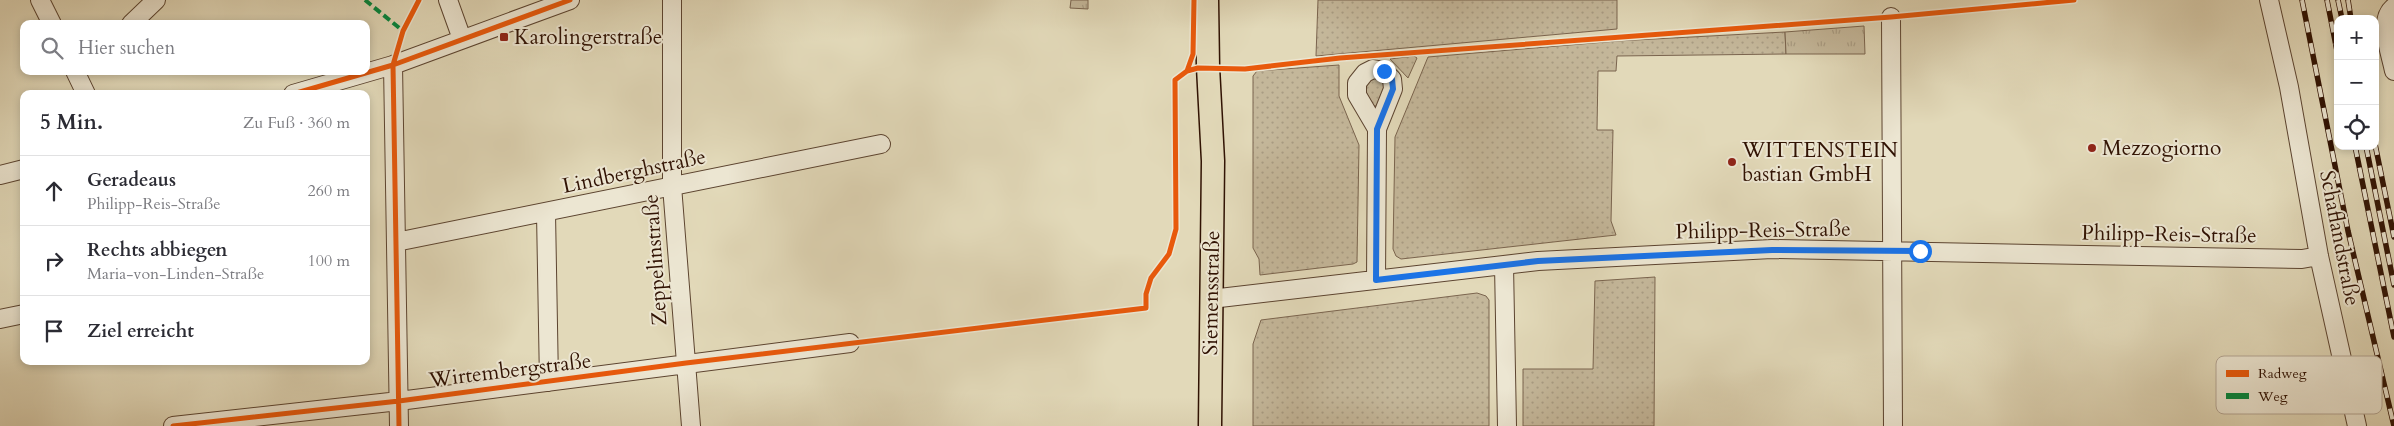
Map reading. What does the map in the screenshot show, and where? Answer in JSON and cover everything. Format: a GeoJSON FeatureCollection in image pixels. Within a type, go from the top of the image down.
{"type":"FeatureCollection","features":[{"type":"Feature","properties":{"kind":"main road","name":"Siemensstraße"},"geometry":{"type":"LineString","coordinates":[[1208,0],[1208,67],[1213,161]]}},
{"type":"Feature","properties":{"kind":"main road","name":"Siemensstraße"},"geometry":{"type":"LineString","coordinates":[[1210,426],[1213,161],[1222,0]]}},
{"type":"Feature","properties":{"kind":"street"},"geometry":{"type":"LineString","coordinates":[[40,0],[50,20]]}},
{"type":"Feature","properties":{"kind":"street"},"geometry":{"type":"LineString","coordinates":[[135,20],[156,0]]}},
{"type":"Feature","properties":{"kind":"street"},"geometry":{"type":"LineString","coordinates":[[448,0],[462,39]]}},
{"type":"Feature","properties":{"kind":"street"},"geometry":{"type":"LineString","coordinates":[[370,72],[570,0]]}},
{"type":"Feature","properties":{"kind":"street","name":"Zeppelinstraße"},"geometry":{"type":"LineString","coordinates":[[672,0],[672,186],[691,426]]}},
{"type":"Feature","properties":{"kind":"street","name":"Schaflandstraße"},"geometry":{"type":"LineString","coordinates":[[2269,0],[2289,86],[2320,256],[2342,356]]}},
{"type":"Feature","properties":{"kind":"street"},"geometry":{"type":"LineString","coordinates":[[2394,7],[2388,16],[2386,30],[2394,71]]}},
{"type":"Feature","properties":{"kind":"street"},"geometry":{"type":"LineString","coordinates":[[1891,17],[1893,426]]}},
{"type":"Feature","properties":{"kind":"street"},"geometry":{"type":"LineString","coordinates":[[393,65],[399,426]]}},
{"type":"Feature","properties":{"kind":"street"},"geometry":{"type":"LineString","coordinates":[[76,75],[84,90]]}},
{"type":"Feature","properties":{"kind":"street"},"geometry":{"type":"LineString","coordinates":[[307,90],[359,75]]}},
{"type":"Feature","properties":{"kind":"street"},"geometry":{"type":"LineString","coordinates":[[1376,280],[1377,129]]}},
{"type":"Feature","properties":{"kind":"street","name":"Lindberghstraße"},"geometry":{"type":"LineString","coordinates":[[396,242],[881,144]]}},
{"type":"Feature","properties":{"kind":"street"},"geometry":{"type":"LineString","coordinates":[[0,175],[20,170]]}},
{"type":"Feature","properties":{"kind":"street"},"geometry":{"type":"LineString","coordinates":[[546,213],[549,382]]}},
{"type":"Feature","properties":{"kind":"street","name":"Philipp-Reis-Straße"},"geometry":{"type":"LineString","coordinates":[[1211,299],[1538,261],[1772,250],[1893,250],[2302,259],[2320,256]]}},
{"type":"Feature","properties":{"kind":"street"},"geometry":{"type":"LineString","coordinates":[[1504,265],[1507,426]]}},
{"type":"Feature","properties":{"kind":"street"},"geometry":{"type":"LineString","coordinates":[[0,319],[20,315]]}},
{"type":"Feature","properties":{"kind":"street","name":"Wirtembergstraße"},"geometry":{"type":"LineString","coordinates":[[173,426],[399,401],[850,343]]}},
{"type":"Feature","properties":{"kind":"green space"},"geometry":{"type":"Polygon","coordinates":[[[1071,0],[1088,0],[1088,9],[1070,8],[1071,0]]]}},
{"type":"Feature","properties":{"kind":"green space"},"geometry":{"type":"Polygon","coordinates":[[[1318,0],[1617,0],[1617,29],[1316,56],[1318,0]]]}},
{"type":"Feature","properties":{"kind":"green space"},"geometry":{"type":"Polygon","coordinates":[[[1864,26],[1865,54],[1786,54],[1785,32],[1864,26]]]}},
{"type":"Feature","properties":{"kind":"green space"},"geometry":{"type":"Polygon","coordinates":[[[1785,32],[1786,54],[1617,56],[1616,71],[1598,71],[1597,130],[1613,130],[1611,221],[1616,235],[1401,259],[1396,256],[1393,249],[1395,137],[1428,57],[1617,41],[1785,32]]]}},
{"type":"Feature","properties":{"kind":"green space"},"geometry":{"type":"Polygon","coordinates":[[[1414,56],[1417,58],[1408,78],[1390,59],[1414,56]]]}},
{"type":"Feature","properties":{"kind":"green space"},"geometry":{"type":"Polygon","coordinates":[[[1339,65],[1339,96],[1359,145],[1357,262],[1260,275],[1259,259],[1253,248],[1253,76],[1257,71],[1339,65]]]}},
{"type":"Feature","properties":{"kind":"green space"},"geometry":{"type":"Polygon","coordinates":[[[1379,77],[1386,85],[1380,106],[1373,106],[1364,88],[1371,78],[1379,77]]]}},
{"type":"Feature","properties":{"kind":"green space"},"geometry":{"type":"Polygon","coordinates":[[[1655,277],[1654,426],[1523,426],[1523,369],[1593,369],[1595,281],[1655,277]]]}},
{"type":"Feature","properties":{"kind":"green space"},"geometry":{"type":"Polygon","coordinates":[[[1477,293],[1486,296],[1489,300],[1489,426],[1253,426],[1253,344],[1261,320],[1477,293]]]}},
{"type":"Feature","properties":{"kind":"railway"},"geometry":{"type":"LineString","coordinates":[[2302,0],[2348,231],[2377,356]]}},
{"type":"Feature","properties":{"kind":"railway"},"geometry":{"type":"LineString","coordinates":[[2327,0],[2334,36]]}},
{"type":"Feature","properties":{"kind":"railway"},"geometry":{"type":"LineString","coordinates":[[2338,0],[2341,15]]}},
{"type":"Feature","properties":{"kind":"railway"},"geometry":{"type":"LineString","coordinates":[[2348,0],[2350,15]]}},
{"type":"Feature","properties":{"kind":"railway"},"geometry":{"type":"LineString","coordinates":[[2356,150],[2394,337]]}},
{"type":"Feature","properties":{"kind":"railway"},"geometry":{"type":"LineString","coordinates":[[2367,150],[2394,285]]}},
{"type":"Feature","properties":{"kind":"railway"},"geometry":{"type":"LineString","coordinates":[[2376,150],[2394,237]]}},
{"type":"Feature","properties":{"kind":"railway"},"geometry":{"type":"LineString","coordinates":[[2382,375],[2394,426]]}},
{"type":"Feature","properties":{"kind":"marked path"},"geometry":{"type":"LineString","coordinates":[[365,0],[403,31]]}},
{"type":"Feature","properties":{"kind":"cycle path"},"geometry":{"type":"LineString","coordinates":[[399,426],[393,65],[403,31],[419,0]]}},
{"type":"Feature","properties":{"kind":"cycle path"},"geometry":{"type":"LineString","coordinates":[[370,72],[570,0]]}},
{"type":"Feature","properties":{"kind":"cycle path"},"geometry":{"type":"LineString","coordinates":[[1187,71],[1193,54],[1194,0]]}},
{"type":"Feature","properties":{"kind":"cycle path"},"geometry":{"type":"LineString","coordinates":[[173,426],[399,401],[686,363],[1146,308],[1146,294],[1151,278],[1169,254],[1176,229],[1175,80],[1187,71],[1198,68],[1245,69],[1340,58],[1891,17],[2074,0]]}},
{"type":"Feature","properties":{"kind":"cycle path"},"geometry":{"type":"LineString","coordinates":[[307,90],[359,75]]}},
{"type":"Feature","properties":{"kind":"place","name":"Karolingerstraße"},"geometry":{"type":"Point","coordinates":[504,37]}},
{"type":"Feature","properties":{"kind":"place","name":"Mezzogiorno"},"geometry":{"type":"Point","coordinates":[2092,148]}},
{"type":"Feature","properties":{"kind":"place","name":"WITTENSTEIN bastian GmbH"},"geometry":{"type":"Point","coordinates":[1732,162]}},
{"type":"Feature","properties":{"kind":"route"},"geometry":{"type":"LineString","coordinates":[[1384,71],[1392,79],[1393,89],[1377,129],[1376,280],[1538,261],[1772,250],[1920,251]]}}]}
